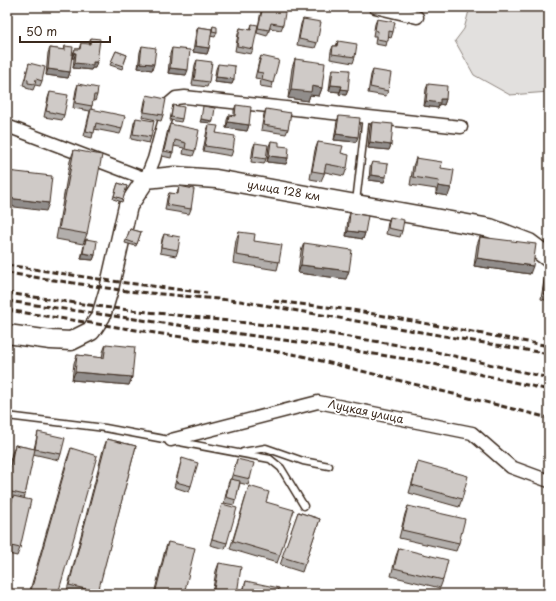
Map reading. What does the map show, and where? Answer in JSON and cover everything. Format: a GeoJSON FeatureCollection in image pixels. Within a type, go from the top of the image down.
{"type":"FeatureCollection","features":[{"type":"Feature","properties":{"kind":"street"},"geometry":{"type":"LineString","coordinates":[[375,7],[417,17]]}},
{"type":"Feature","properties":{"kind":"street"},"geometry":{"type":"LineString","coordinates":[[7,334],[71,341],[91,331],[97,324],[109,289],[128,206],[146,179],[154,159],[169,104],[176,98],[185,97],[462,127]]}},
{"type":"Feature","properties":{"kind":"street"},"geometry":{"type":"LineString","coordinates":[[7,126],[146,179]]}},
{"type":"Feature","properties":{"kind":"street","name":"улица 128 км"},"geometry":{"type":"LineString","coordinates":[[146,179],[175,176],[216,178],[356,202],[490,228],[529,243],[549,258]]}},
{"type":"Feature","properties":{"kind":"street","name":"Луцкая улица"},"geometry":{"type":"LineString","coordinates":[[171,440],[318,402],[472,433],[511,467],[549,481]]}},
{"type":"Feature","properties":{"kind":"lane"},"geometry":{"type":"LineString","coordinates":[[356,202],[366,116]]}},
{"type":"Feature","properties":{"kind":"lane"},"geometry":{"type":"LineString","coordinates":[[7,416],[105,428],[270,458],[281,468],[304,506]]}},
{"type":"Feature","properties":{"kind":"lane"},"geometry":{"type":"LineString","coordinates":[[238,453],[266,448],[304,461],[329,466]]}},
{"type":"Feature","properties":{"kind":"shaded area"},"geometry":{"type":"Polygon","coordinates":[[[470,7],[549,7],[549,92],[510,95],[474,75],[455,41],[464,29],[470,7]]]}},
{"type":"Feature","properties":{"kind":"building"},"geometry":{"type":"Polygon","coordinates":[[[263,7],[286,7],[283,25],[271,23],[269,30],[258,28],[263,7]]]}},
{"type":"Feature","properties":{"kind":"building"},"geometry":{"type":"Polygon","coordinates":[[[303,19],[321,22],[317,43],[299,39],[303,19]]]}},
{"type":"Feature","properties":{"kind":"building"},"geometry":{"type":"Polygon","coordinates":[[[377,19],[395,22],[393,32],[389,31],[388,41],[377,39],[378,31],[375,30],[377,19]]]}},
{"type":"Feature","properties":{"kind":"building"},"geometry":{"type":"Polygon","coordinates":[[[252,24],[258,25],[253,49],[237,46],[240,28],[251,30],[252,24]]]}},
{"type":"Feature","properties":{"kind":"building"},"geometry":{"type":"Polygon","coordinates":[[[213,26],[217,27],[217,32],[212,31],[213,26]]]}},
{"type":"Feature","properties":{"kind":"building"},"geometry":{"type":"Polygon","coordinates":[[[198,27],[212,29],[209,48],[195,46],[198,27]]]}},
{"type":"Feature","properties":{"kind":"building"},"geometry":{"type":"Polygon","coordinates":[[[91,38],[100,39],[97,62],[93,62],[93,65],[75,63],[75,49],[80,49],[81,43],[90,44],[91,38]]]}},
{"type":"Feature","properties":{"kind":"building"},"geometry":{"type":"Polygon","coordinates":[[[338,41],[357,44],[355,57],[332,54],[333,46],[337,46],[338,41]]]}},
{"type":"Feature","properties":{"kind":"building"},"geometry":{"type":"Polygon","coordinates":[[[65,46],[73,47],[70,72],[48,69],[50,48],[65,50],[65,46]]]}},
{"type":"Feature","properties":{"kind":"building"},"geometry":{"type":"Polygon","coordinates":[[[142,46],[156,48],[154,64],[140,63],[142,46]]]}},
{"type":"Feature","properties":{"kind":"building"},"geometry":{"type":"Polygon","coordinates":[[[172,48],[190,50],[188,70],[170,68],[172,48]]]}},
{"type":"Feature","properties":{"kind":"building"},"geometry":{"type":"Polygon","coordinates":[[[116,51],[127,55],[123,66],[111,62],[116,51]]]}},
{"type":"Feature","properties":{"kind":"building"},"geometry":{"type":"Polygon","coordinates":[[[261,56],[279,60],[273,83],[262,80],[263,73],[257,72],[261,56]]]}},
{"type":"Feature","properties":{"kind":"building"},"geometry":{"type":"Polygon","coordinates":[[[295,59],[325,63],[322,88],[312,86],[311,92],[291,90],[295,59]]]}},
{"type":"Feature","properties":{"kind":"building"},"geometry":{"type":"Polygon","coordinates":[[[197,60],[212,62],[209,82],[194,80],[197,60]]]}},
{"type":"Feature","properties":{"kind":"building"},"geometry":{"type":"Polygon","coordinates":[[[29,63],[45,67],[42,81],[36,79],[35,84],[28,83],[28,80],[25,79],[29,63]]]}},
{"type":"Feature","properties":{"kind":"building"},"geometry":{"type":"Polygon","coordinates":[[[218,64],[235,66],[234,79],[216,77],[218,64]]]}},
{"type":"Feature","properties":{"kind":"building"},"geometry":{"type":"Polygon","coordinates":[[[333,69],[350,70],[348,90],[341,89],[342,86],[331,85],[333,69]]]}},
{"type":"Feature","properties":{"kind":"building"},"geometry":{"type":"Polygon","coordinates":[[[373,70],[391,73],[388,91],[370,87],[373,70]]]}},
{"type":"Feature","properties":{"kind":"building"},"geometry":{"type":"Polygon","coordinates":[[[78,84],[98,88],[97,95],[94,95],[92,106],[75,103],[78,84]]]}},
{"type":"Feature","properties":{"kind":"building"},"geometry":{"type":"Polygon","coordinates":[[[428,84],[447,86],[446,99],[440,99],[440,103],[426,101],[428,84]]]}},
{"type":"Feature","properties":{"kind":"building"},"geometry":{"type":"Polygon","coordinates":[[[50,92],[68,95],[64,115],[46,111],[50,92]]]}},
{"type":"Feature","properties":{"kind":"building"},"geometry":{"type":"Polygon","coordinates":[[[147,95],[166,99],[163,115],[144,112],[147,95]]]}},
{"type":"Feature","properties":{"kind":"building"},"geometry":{"type":"Polygon","coordinates":[[[173,105],[184,107],[182,119],[171,117],[173,105]]]}},
{"type":"Feature","properties":{"kind":"building"},"geometry":{"type":"Polygon","coordinates":[[[236,105],[251,107],[249,125],[228,122],[229,115],[235,116],[236,105]]]}},
{"type":"Feature","properties":{"kind":"building"},"geometry":{"type":"Polygon","coordinates":[[[203,106],[215,108],[213,121],[201,119],[203,106]]]}},
{"type":"Feature","properties":{"kind":"building"},"geometry":{"type":"Polygon","coordinates":[[[91,109],[125,116],[122,129],[96,123],[94,133],[86,131],[91,109]]]}},
{"type":"Feature","properties":{"kind":"building"},"geometry":{"type":"Polygon","coordinates":[[[266,109],[291,113],[288,129],[263,125],[266,109]]]}},
{"type":"Feature","properties":{"kind":"building"},"geometry":{"type":"Polygon","coordinates":[[[339,116],[360,118],[358,137],[336,134],[339,116]]]}},
{"type":"Feature","properties":{"kind":"building"},"geometry":{"type":"Polygon","coordinates":[[[136,118],[154,121],[151,137],[133,134],[136,118]]]}},
{"type":"Feature","properties":{"kind":"building"},"geometry":{"type":"Polygon","coordinates":[[[372,122],[393,124],[391,145],[370,142],[372,122]]]}},
{"type":"Feature","properties":{"kind":"building"},"geometry":{"type":"Polygon","coordinates":[[[170,124],[199,130],[195,151],[185,149],[186,143],[175,140],[173,153],[164,151],[170,124]]]}},
{"type":"Feature","properties":{"kind":"building"},"geometry":{"type":"Polygon","coordinates":[[[209,125],[218,126],[216,133],[235,136],[233,150],[205,146],[209,125]]]}},
{"type":"Feature","properties":{"kind":"building"},"geometry":{"type":"Polygon","coordinates":[[[271,141],[279,142],[279,146],[289,147],[288,158],[269,156],[271,141]]]}},
{"type":"Feature","properties":{"kind":"building"},"geometry":{"type":"Polygon","coordinates":[[[318,142],[343,146],[341,153],[349,155],[347,168],[326,164],[324,173],[312,171],[318,142]]]}},
{"type":"Feature","properties":{"kind":"building"},"geometry":{"type":"Polygon","coordinates":[[[255,143],[268,145],[266,159],[253,157],[255,143]]]}},
{"type":"Feature","properties":{"kind":"building"},"geometry":{"type":"Polygon","coordinates":[[[74,150],[102,155],[87,234],[59,229],[74,150]]]}},
{"type":"Feature","properties":{"kind":"building"},"geometry":{"type":"Polygon","coordinates":[[[416,158],[442,162],[441,168],[454,170],[451,188],[438,186],[439,181],[413,177],[416,158]]]}},
{"type":"Feature","properties":{"kind":"building"},"geometry":{"type":"Polygon","coordinates":[[[372,162],[388,164],[386,177],[371,175],[372,162]]]}},
{"type":"Feature","properties":{"kind":"building"},"geometry":{"type":"Polygon","coordinates":[[[7,171],[52,176],[49,203],[7,198],[7,171]]]}},
{"type":"Feature","properties":{"kind":"building"},"geometry":{"type":"Polygon","coordinates":[[[118,183],[127,186],[123,199],[114,196],[118,183]]]}},
{"type":"Feature","properties":{"kind":"building"},"geometry":{"type":"Polygon","coordinates":[[[179,186],[194,189],[191,209],[167,205],[169,193],[178,194],[179,186]]]}},
{"type":"Feature","properties":{"kind":"building"},"geometry":{"type":"Polygon","coordinates":[[[350,213],[368,216],[365,233],[348,231],[350,213]]]}},
{"type":"Feature","properties":{"kind":"building"},"geometry":{"type":"Polygon","coordinates":[[[390,217],[404,220],[402,231],[388,228],[390,217]]]}},
{"type":"Feature","properties":{"kind":"building"},"geometry":{"type":"Polygon","coordinates":[[[130,229],[141,232],[137,244],[126,240],[130,229]]]}},
{"type":"Feature","properties":{"kind":"building"},"geometry":{"type":"Polygon","coordinates":[[[239,232],[255,234],[254,241],[282,245],[279,262],[236,255],[239,232]]]}},
{"type":"Feature","properties":{"kind":"building"},"geometry":{"type":"Polygon","coordinates":[[[164,234],[180,237],[178,250],[161,247],[164,234]]]}},
{"type":"Feature","properties":{"kind":"building"},"geometry":{"type":"Polygon","coordinates":[[[480,237],[536,244],[533,266],[477,258],[480,237]]]}},
{"type":"Feature","properties":{"kind":"building"},"geometry":{"type":"Polygon","coordinates":[[[86,239],[97,241],[95,255],[83,253],[86,239]]]}},
{"type":"Feature","properties":{"kind":"building"},"geometry":{"type":"Polygon","coordinates":[[[304,243],[352,250],[349,271],[301,265],[304,243]]]}},
{"type":"Feature","properties":{"kind":"building"},"geometry":{"type":"Polygon","coordinates":[[[547,269],[549,269],[549,295],[543,294],[547,269]]]}},
{"type":"Feature","properties":{"kind":"building"},"geometry":{"type":"Polygon","coordinates":[[[106,344],[135,347],[132,377],[75,372],[77,355],[104,358],[106,344]]]}},
{"type":"Feature","properties":{"kind":"building"},"geometry":{"type":"Polygon","coordinates":[[[38,432],[65,438],[61,454],[35,449],[38,432]]]}},
{"type":"Feature","properties":{"kind":"building"},"geometry":{"type":"Polygon","coordinates":[[[107,439],[136,446],[98,592],[69,585],[107,439]]]}},
{"type":"Feature","properties":{"kind":"building"},"geometry":{"type":"Polygon","coordinates":[[[15,445],[35,449],[25,495],[7,491],[7,480],[15,445]]]}},
{"type":"Feature","properties":{"kind":"building"},"geometry":{"type":"Polygon","coordinates":[[[71,448],[97,456],[58,594],[30,594],[71,448]]]}},
{"type":"Feature","properties":{"kind":"building"},"geometry":{"type":"Polygon","coordinates":[[[182,458],[198,463],[191,486],[176,482],[182,458]]]}},
{"type":"Feature","properties":{"kind":"building"},"geometry":{"type":"Polygon","coordinates":[[[237,459],[254,463],[250,479],[233,475],[237,459]]]}},
{"type":"Feature","properties":{"kind":"building"},"geometry":{"type":"Polygon","coordinates":[[[418,462],[468,476],[462,499],[412,485],[418,462]]]}},
{"type":"Feature","properties":{"kind":"building"},"geometry":{"type":"Polygon","coordinates":[[[230,479],[240,481],[236,500],[226,497],[230,479]]]}},
{"type":"Feature","properties":{"kind":"building"},"geometry":{"type":"Polygon","coordinates":[[[249,486],[269,492],[266,502],[294,510],[280,555],[233,541],[249,486]]]}},
{"type":"Feature","properties":{"kind":"building"},"geometry":{"type":"Polygon","coordinates":[[[13,496],[31,500],[20,548],[7,545],[7,522],[13,496]]]}},
{"type":"Feature","properties":{"kind":"building"},"geometry":{"type":"Polygon","coordinates":[[[222,504],[237,508],[227,543],[212,539],[222,504]]]}},
{"type":"Feature","properties":{"kind":"building"},"geometry":{"type":"Polygon","coordinates":[[[408,506],[465,519],[459,543],[402,530],[408,506]]]}},
{"type":"Feature","properties":{"kind":"building"},"geometry":{"type":"Polygon","coordinates":[[[298,512],[320,519],[305,564],[282,557],[298,512]]]}},
{"type":"Feature","properties":{"kind":"building"},"geometry":{"type":"Polygon","coordinates":[[[168,542],[195,548],[184,594],[155,594],[168,542]]]}},
{"type":"Feature","properties":{"kind":"building"},"geometry":{"type":"Polygon","coordinates":[[[7,547],[9,547],[7,559],[7,547]]]}},
{"type":"Feature","properties":{"kind":"building"},"geometry":{"type":"Polygon","coordinates":[[[399,548],[448,560],[443,580],[394,568],[399,548]]]}},
{"type":"Feature","properties":{"kind":"building"},"geometry":{"type":"Polygon","coordinates":[[[219,563],[241,567],[237,594],[213,594],[219,563]]]}},
{"type":"Feature","properties":{"kind":"building"},"geometry":{"type":"Polygon","coordinates":[[[246,581],[279,588],[278,594],[243,593],[246,581]]]}},
{"type":"Feature","properties":{"kind":"railway"},"geometry":{"type":"LineString","coordinates":[[7,265],[111,281],[207,293]]}},
{"type":"Feature","properties":{"kind":"railway"},"geometry":{"type":"LineString","coordinates":[[7,273],[127,291],[240,301],[549,354]]}},
{"type":"Feature","properties":{"kind":"railway"},"geometry":{"type":"LineString","coordinates":[[7,293],[103,307],[301,329],[428,350],[549,378]]}},
{"type":"Feature","properties":{"kind":"railway"},"geometry":{"type":"LineString","coordinates":[[7,301],[298,342],[425,362],[549,390]]}},
{"type":"Feature","properties":{"kind":"railway"},"geometry":{"type":"LineString","coordinates":[[273,301],[352,310],[549,346]]}},
{"type":"Feature","properties":{"kind":"railway"},"geometry":{"type":"LineString","coordinates":[[7,310],[298,355],[549,418]]}}]}
